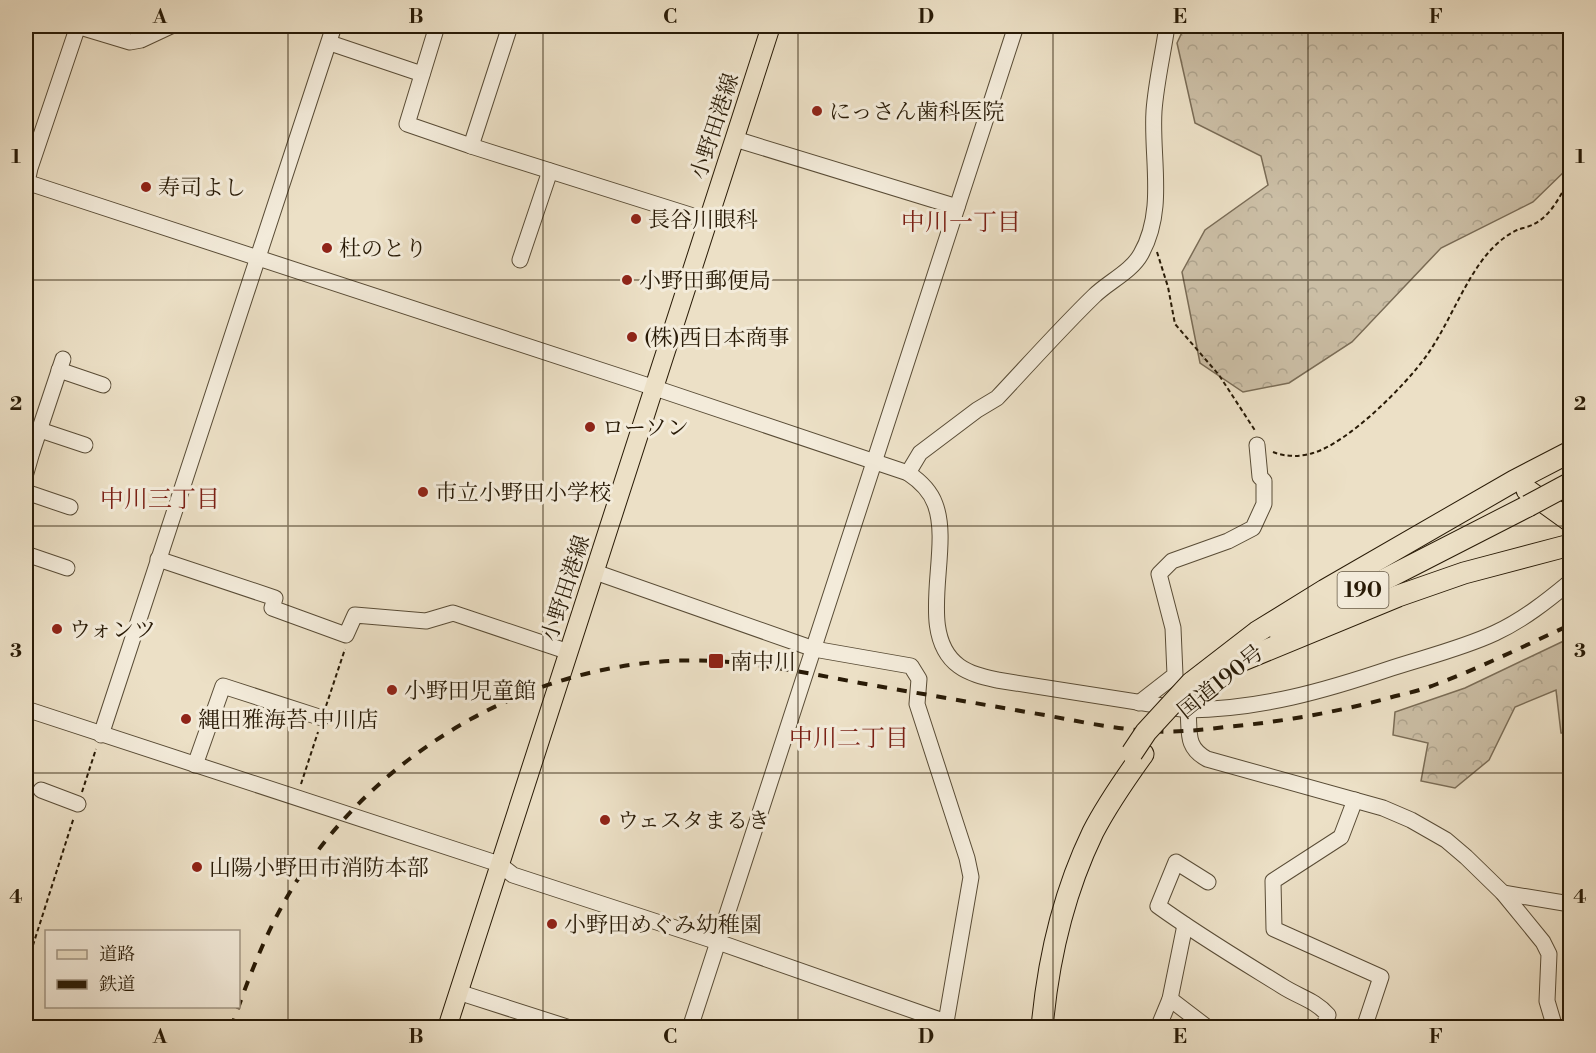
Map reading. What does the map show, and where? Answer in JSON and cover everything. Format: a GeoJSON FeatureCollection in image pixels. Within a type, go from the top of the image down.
{"type":"FeatureCollection","features":[{"type":"Feature","properties":{"kind":"highway"},"geometry":{"type":"LineString","coordinates":[[1199,685],[1257,632],[1514,481],[1570,452]]}},
{"type":"Feature","properties":{"kind":"highway"},"geometry":{"type":"LineString","coordinates":[[1514,481],[1570,521]]}},
{"type":"Feature","properties":{"kind":"highway","name":"国道190号"},"geometry":{"type":"LineString","coordinates":[[1041,1028],[1050,957],[1074,874],[1094,831],[1137,754],[1175,717],[1199,685],[1283,632],[1570,484]]}},
{"type":"Feature","properties":{"kind":"highway"},"geometry":{"type":"LineString","coordinates":[[1238,662],[1398,596],[1453,577],[1570,545]]}},
{"type":"Feature","properties":{"kind":"main road","name":"小野田港線"},"geometry":{"type":"LineString","coordinates":[[447,1028],[771,26]]}},
{"type":"Feature","properties":{"kind":"street"},"geometry":{"type":"LineString","coordinates":[[171,26],[141,40],[130,42],[78,26],[26,184],[655,388],[908,473],[929,493],[935,502],[938,515],[941,536],[936,621],[940,638],[958,666],[974,674],[1139,704],[1188,710],[1217,709],[1284,700],[1324,691],[1495,633],[1522,619],[1570,582]]}},
{"type":"Feature","properties":{"kind":"street"},"geometry":{"type":"LineString","coordinates":[[101,735],[334,26]]}},
{"type":"Feature","properties":{"kind":"street"},"geometry":{"type":"LineString","coordinates":[[437,26],[407,124],[709,221]]}},
{"type":"Feature","properties":{"kind":"street"},"geometry":{"type":"LineString","coordinates":[[471,146],[510,26]]}},
{"type":"Feature","properties":{"kind":"street"},"geometry":{"type":"LineString","coordinates":[[694,1026],[718,942],[1016,26]]}},
{"type":"Feature","properties":{"kind":"street"},"geometry":{"type":"LineString","coordinates":[[908,473],[920,453],[977,410],[997,398],[1095,294],[1140,257],[1153,220],[1154,111],[1167,26]]}},
{"type":"Feature","properties":{"kind":"street"},"geometry":{"type":"LineString","coordinates":[[330,43],[422,74]]}},
{"type":"Feature","properties":{"kind":"street"},"geometry":{"type":"LineString","coordinates":[[735,139],[957,207]]}},
{"type":"Feature","properties":{"kind":"street"},"geometry":{"type":"LineString","coordinates":[[520,260],[550,171]]}},
{"type":"Feature","properties":{"kind":"street"},"geometry":{"type":"LineString","coordinates":[[26,473],[29,451],[40,430],[61,365],[103,385]]}},
{"type":"Feature","properties":{"kind":"street"},"geometry":{"type":"LineString","coordinates":[[40,430],[79,438]]}},
{"type":"Feature","properties":{"kind":"street"},"geometry":{"type":"LineString","coordinates":[[1139,704],[1175,675],[1173,628],[1159,574],[1172,561],[1228,541],[1253,528],[1264,504],[1264,481],[1260,477],[1257,445]]}},
{"type":"Feature","properties":{"kind":"street"},"geometry":{"type":"LineString","coordinates":[[26,492],[70,507]]}},
{"type":"Feature","properties":{"kind":"street"},"geometry":{"type":"LineString","coordinates":[[26,554],[67,568]]}},
{"type":"Feature","properties":{"kind":"street"},"geometry":{"type":"LineString","coordinates":[[159,559],[275,598],[272,608],[346,635],[355,615],[426,621],[453,613],[569,652]]}},
{"type":"Feature","properties":{"kind":"street"},"geometry":{"type":"LineString","coordinates":[[26,709],[499,864],[513,875],[718,942],[945,1025],[971,877],[967,858],[917,704],[918,679],[911,666],[814,649],[595,572]]}},
{"type":"Feature","properties":{"kind":"street"},"geometry":{"type":"LineString","coordinates":[[195,765],[223,686],[322,718]]}},
{"type":"Feature","properties":{"kind":"street"},"geometry":{"type":"LineString","coordinates":[[1188,710],[1191,747],[1207,759],[1383,808],[1431,831],[1466,856],[1503,893],[1543,942],[1549,954],[1547,1001],[1555,1028]]}},
{"type":"Feature","properties":{"kind":"street"},"geometry":{"type":"LineString","coordinates":[[41,790],[78,804]]}},
{"type":"Feature","properties":{"kind":"street"},"geometry":{"type":"LineString","coordinates":[[1355,800],[1341,837],[1274,881],[1274,929],[1381,977],[1364,1028]]}},
{"type":"Feature","properties":{"kind":"street"},"geometry":{"type":"LineString","coordinates":[[1208,882],[1176,862],[1158,906],[1296,995],[1318,1004],[1328,1015],[1323,1028]]}},
{"type":"Feature","properties":{"kind":"street"},"geometry":{"type":"LineString","coordinates":[[1503,893],[1570,904]]}},
{"type":"Feature","properties":{"kind":"street"},"geometry":{"type":"LineString","coordinates":[[1158,1028],[1170,999],[1185,925]]}},
{"type":"Feature","properties":{"kind":"street"},"geometry":{"type":"LineString","coordinates":[[458,992],[570,1028]]}},
{"type":"Feature","properties":{"kind":"street"},"geometry":{"type":"LineString","coordinates":[[1170,999],[1208,1028]]}},
{"type":"Feature","properties":{"kind":"path"},"geometry":{"type":"LineString","coordinates":[[1147,242],[1156,249],[1163,267],[1175,324],[1220,375],[1258,435],[1257,445],[1278,454],[1300,456],[1314,453],[1337,442],[1357,427],[1401,386],[1426,356],[1488,254],[1507,236],[1534,224],[1545,216],[1556,204],[1570,178]]}},
{"type":"Feature","properties":{"kind":"path"},"geometry":{"type":"LineString","coordinates":[[26,967],[101,735]]}},
{"type":"Feature","properties":{"kind":"green space"},"geometry":{"type":"Polygon","coordinates":[[[1185,26],[1570,26],[1570,166],[1533,202],[1441,248],[1352,342],[1289,383],[1243,392],[1200,363],[1182,272],[1205,230],[1268,185],[1261,156],[1195,123],[1177,43],[1185,26]]]}},
{"type":"Feature","properties":{"kind":"green space"},"geometry":{"type":"Polygon","coordinates":[[[1570,638],[1570,733],[1561,733],[1556,690],[1515,707],[1489,760],[1455,788],[1421,781],[1428,743],[1393,735],[1395,712],[1465,688],[1570,638]]]}},
{"type":"Feature","properties":{"kind":"railway"},"geometry":{"type":"LineString","coordinates":[[240,1002],[274,921],[293,887],[329,836],[372,791],[421,751],[474,717],[531,691],[591,673],[652,662],[733,662],[1112,727],[1177,731],[1246,725],[1306,716],[1418,691],[1471,670],[1570,625]]}},
{"type":"Feature","properties":{"kind":"railway"},"geometry":{"type":"LineString","coordinates":[[231,1028],[238,1008]]}},
{"type":"Feature","properties":{"kind":"place","name":"にっさん歯科医院"},"geometry":{"type":"Point","coordinates":[817,111]}},
{"type":"Feature","properties":{"kind":"place","name":"寿司よし"},"geometry":{"type":"Point","coordinates":[146,187]}},
{"type":"Feature","properties":{"kind":"place","name":"長谷川眼科"},"geometry":{"type":"Point","coordinates":[636,219]}},
{"type":"Feature","properties":{"kind":"place","name":"杜のとり"},"geometry":{"type":"Point","coordinates":[327,248]}},
{"type":"Feature","properties":{"kind":"place","name":"小野田郵便局"},"geometry":{"type":"Point","coordinates":[627,280]}},
{"type":"Feature","properties":{"kind":"place","name":"(株)西日本商事"},"geometry":{"type":"Point","coordinates":[632,337]}},
{"type":"Feature","properties":{"kind":"place","name":"ローソン"},"geometry":{"type":"Point","coordinates":[590,427]}},
{"type":"Feature","properties":{"kind":"place","name":"市立小野田小学校"},"geometry":{"type":"Point","coordinates":[423,492]}},
{"type":"Feature","properties":{"kind":"place","name":"ウォンツ"},"geometry":{"type":"Point","coordinates":[57,629]}},
{"type":"Feature","properties":{"kind":"place","name":"南中川"},"geometry":{"type":"Point","coordinates":[716,661]}},
{"type":"Feature","properties":{"kind":"place","name":"小野田児童館"},"geometry":{"type":"Point","coordinates":[392,690]}},
{"type":"Feature","properties":{"kind":"place","name":"縄田雅海苔 中川店"},"geometry":{"type":"Point","coordinates":[186,719]}},
{"type":"Feature","properties":{"kind":"place","name":"ウェスタまるき"},"geometry":{"type":"Point","coordinates":[605,820]}},
{"type":"Feature","properties":{"kind":"place","name":"山陽小野田市消防本部"},"geometry":{"type":"Point","coordinates":[197,867]}},
{"type":"Feature","properties":{"kind":"place","name":"小野田めぐみ幼稚園"},"geometry":{"type":"Point","coordinates":[552,924]}},
{"type":"Feature","properties":{"kind":"district","name":"中川一丁目"},"geometry":{"type":"Point","coordinates":[961,222]}},
{"type":"Feature","properties":{"kind":"district","name":"中川三丁目"},"geometry":{"type":"Point","coordinates":[160,499]}},
{"type":"Feature","properties":{"kind":"district","name":"中川二丁目"},"geometry":{"type":"Point","coordinates":[849,738]}}]}
